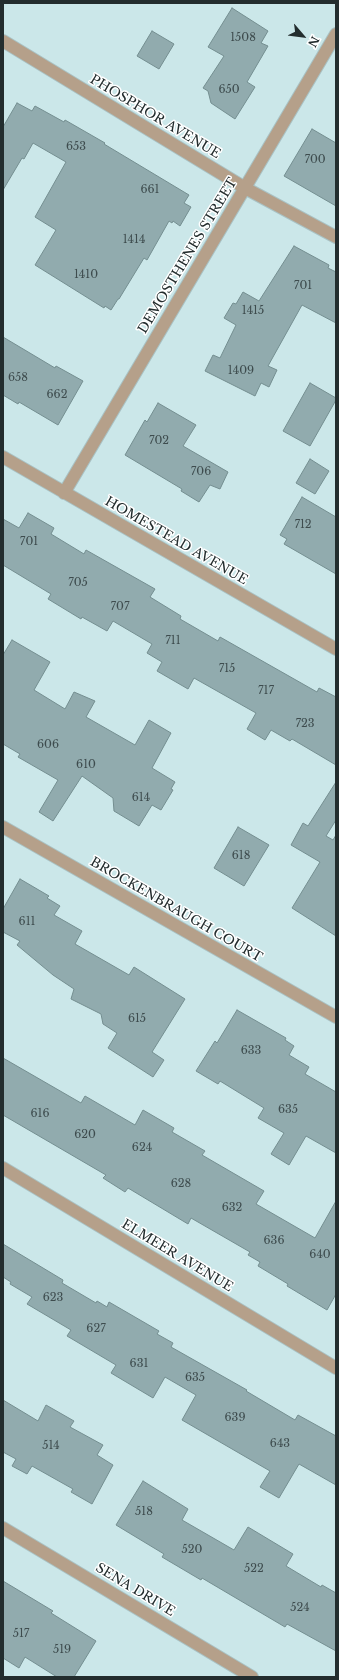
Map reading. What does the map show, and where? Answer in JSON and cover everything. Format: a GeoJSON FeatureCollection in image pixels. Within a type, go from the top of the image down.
{"type":"FeatureCollection","features":[{"type":"Feature","properties":{"kind":"street","name":"DEMOSTHENES STREET"},"geometry":{"type":"LineString","coordinates":[[64,493],[336,34]]}},
{"type":"Feature","properties":{"kind":"street","name":"PHOSPHOR AVENUE"},"geometry":{"type":"LineString","coordinates":[[3,41],[244,188],[336,237]]}},
{"type":"Feature","properties":{"kind":"street","name":"HOMESTEAD AVENUE"},"geometry":{"type":"LineString","coordinates":[[3,457],[336,649]]}},
{"type":"Feature","properties":{"kind":"street","name":"BROCKENBRAUGH COURT"},"geometry":{"type":"LineString","coordinates":[[3,827],[336,1017]]}},
{"type":"Feature","properties":{"kind":"street","name":"ELMEER AVENUE"},"geometry":{"type":"LineString","coordinates":[[3,1168],[336,1368]]}},
{"type":"Feature","properties":{"kind":"street","name":"SENA DRIVE"},"geometry":{"type":"LineString","coordinates":[[3,1528],[252,1677]]}},
{"type":"Feature","properties":{"kind":"building"},"geometry":{"type":"Polygon","coordinates":[[[232,8],[268,31],[261,43],[268,46],[247,82],[255,87],[235,119],[211,103],[208,91],[203,88],[224,56],[208,47],[232,8]]]}},
{"type":"Feature","properties":{"kind":"building"},"geometry":{"type":"Polygon","coordinates":[[[152,31],[174,44],[159,69],[137,56],[152,31]]]}},
{"type":"Feature","properties":{"kind":"building"},"geometry":{"type":"Polygon","coordinates":[[[17,103],[32,111],[35,106],[64,122],[65,120],[189,195],[184,203],[191,207],[180,226],[173,221],[172,223],[169,221],[147,260],[144,258],[111,310],[105,306],[104,308],[35,265],[56,230],[35,217],[66,162],[33,143],[24,159],[22,158],[3,190],[3,127],[17,103]]]}},
{"type":"Feature","properties":{"kind":"building"},"geometry":{"type":"Polygon","coordinates":[[[312,129],[336,143],[336,206],[284,176],[312,129]]]}},
{"type":"Feature","properties":{"kind":"building"},"geometry":{"type":"Polygon","coordinates":[[[294,246],[329,265],[328,268],[336,272],[336,323],[302,305],[268,366],[277,370],[269,387],[261,383],[255,396],[205,371],[213,355],[220,358],[236,325],[224,318],[233,303],[236,304],[243,292],[259,301],[294,246]]]}},
{"type":"Feature","properties":{"kind":"building"},"geometry":{"type":"Polygon","coordinates":[[[3,337],[55,368],[56,366],[83,381],[58,425],[19,402],[18,404],[3,395],[3,337]]]}},
{"type":"Feature","properties":{"kind":"building"},"geometry":{"type":"Polygon","coordinates":[[[310,383],[336,398],[336,400],[310,446],[283,431],[310,383]]]}},
{"type":"Feature","properties":{"kind":"building"},"geometry":{"type":"Polygon","coordinates":[[[158,403],[196,425],[183,446],[228,472],[220,489],[210,485],[199,502],[181,491],[182,489],[125,455],[145,420],[147,422],[158,403]]]}},
{"type":"Feature","properties":{"kind":"building"},"geometry":{"type":"Polygon","coordinates":[[[310,459],[329,471],[315,494],[296,483],[310,459]]]}},
{"type":"Feature","properties":{"kind":"building"},"geometry":{"type":"Polygon","coordinates":[[[302,497],[336,517],[336,574],[284,544],[287,539],[280,535],[302,497]]]}},
{"type":"Feature","properties":{"kind":"building"},"geometry":{"type":"Polygon","coordinates":[[[28,513],[54,528],[51,534],[84,554],[86,550],[155,589],[150,597],[181,616],[180,619],[218,641],[220,637],[317,692],[319,688],[336,697],[336,765],[292,739],[290,741],[271,730],[265,740],[247,729],[256,713],[194,678],[188,689],[157,671],[162,662],[147,653],[152,644],[113,621],[107,631],[82,617],[81,619],[48,599],[51,594],[3,565],[3,519],[19,528],[28,513]]]}},
{"type":"Feature","properties":{"kind":"building"},"geometry":{"type":"Polygon","coordinates":[[[12,640],[50,662],[34,690],[65,709],[74,692],[95,701],[86,717],[135,745],[149,720],[171,733],[152,768],[175,782],[171,789],[173,790],[161,810],[152,805],[139,826],[114,811],[113,798],[82,776],[53,821],[39,812],[58,780],[18,757],[20,754],[3,744],[3,655],[12,640]]]}},
{"type":"Feature","properties":{"kind":"building"},"geometry":{"type":"Polygon","coordinates":[[[336,782],[336,820],[326,836],[333,840],[336,835],[336,936],[292,908],[320,862],[291,845],[303,823],[308,826],[336,782]]]}},
{"type":"Feature","properties":{"kind":"building"},"geometry":{"type":"Polygon","coordinates":[[[238,827],[269,845],[244,886],[214,868],[238,827]]]}},
{"type":"Feature","properties":{"kind":"building"},"geometry":{"type":"Polygon","coordinates":[[[20,879],[49,896],[47,898],[60,906],[54,915],[82,931],[75,944],[129,975],[134,967],[185,999],[152,1052],[164,1060],[153,1077],[108,1048],[117,1033],[103,1024],[101,1014],[71,999],[74,989],[53,975],[17,945],[20,941],[3,932],[3,909],[20,879]]]}},
{"type":"Feature","properties":{"kind":"building"},"geometry":{"type":"Polygon","coordinates":[[[237,1010],[286,1038],[285,1040],[294,1046],[289,1055],[309,1067],[305,1074],[336,1092],[336,1153],[306,1136],[289,1165],[271,1154],[284,1133],[258,1118],[264,1108],[220,1081],[218,1084],[196,1071],[215,1041],[217,1043],[237,1010]]]}},
{"type":"Feature","properties":{"kind":"building"},"geometry":{"type":"Polygon","coordinates":[[[3,1058],[81,1103],[85,1096],[135,1125],[143,1110],[174,1128],[172,1132],[205,1151],[202,1155],[264,1191],[256,1204],[315,1238],[336,1201],[336,1294],[327,1310],[287,1286],[288,1284],[258,1266],[260,1262],[248,1255],[250,1252],[191,1218],[188,1224],[128,1188],[125,1192],[103,1178],[106,1175],[3,1115],[3,1058]]]}},
{"type":"Feature","properties":{"kind":"building"},"geometry":{"type":"Polygon","coordinates":[[[3,1244],[63,1280],[62,1283],[96,1303],[97,1301],[107,1307],[109,1302],[159,1331],[157,1334],[173,1343],[171,1347],[247,1390],[246,1391],[295,1420],[298,1415],[336,1436],[336,1485],[299,1464],[279,1498],[260,1487],[270,1471],[182,1420],[196,1395],[165,1377],[153,1398],[111,1373],[116,1365],[67,1336],[71,1330],[27,1304],[32,1297],[10,1284],[11,1282],[3,1277],[3,1244]]]}},
{"type":"Feature","properties":{"kind":"building"},"geometry":{"type":"Polygon","coordinates":[[[3,1400],[38,1421],[46,1405],[74,1421],[70,1427],[103,1445],[97,1455],[113,1465],[92,1504],[71,1492],[73,1489],[32,1466],[27,1474],[12,1466],[16,1459],[3,1452],[3,1400]]]}},
{"type":"Feature","properties":{"kind":"building"},"geometry":{"type":"Polygon","coordinates":[[[143,1481],[188,1509],[182,1520],[234,1550],[248,1527],[293,1554],[286,1566],[321,1587],[322,1585],[336,1593],[336,1651],[287,1624],[285,1627],[202,1578],[201,1580],[162,1557],[164,1554],[116,1525],[143,1481]]]}},
{"type":"Feature","properties":{"kind":"building"},"geometry":{"type":"Polygon","coordinates":[[[3,1581],[53,1611],[51,1613],[96,1641],[74,1677],[57,1677],[25,1657],[19,1668],[3,1658],[3,1581]]]}}]}
